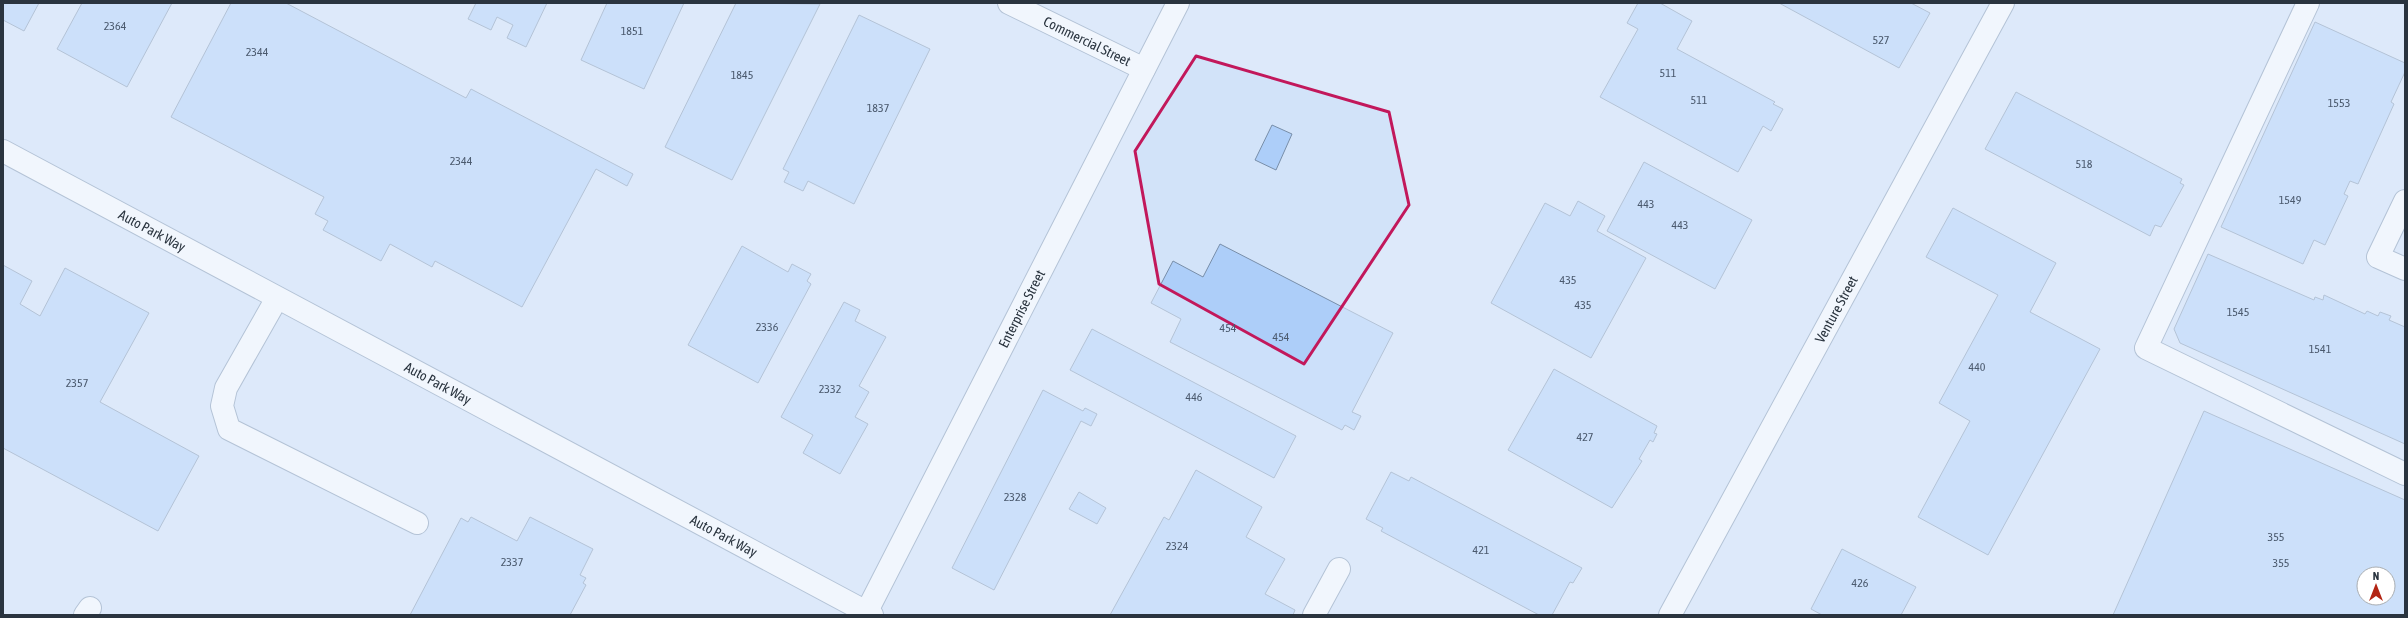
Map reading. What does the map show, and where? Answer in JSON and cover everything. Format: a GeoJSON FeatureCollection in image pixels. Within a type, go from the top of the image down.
{"type":"FeatureCollection","features":[{"type":"Feature","properties":{"kind":"street","name":"Commercial Street"},"geometry":{"type":"LineString","coordinates":[[1008,3],[1144,69]]}},
{"type":"Feature","properties":{"kind":"street","name":"Enterprise Street"},"geometry":{"type":"LineString","coordinates":[[868,614],[1178,3]]}},
{"type":"Feature","properties":{"kind":"street","name":"Venture Street"},"geometry":{"type":"LineString","coordinates":[[1670,615],[2003,3]]}},
{"type":"Feature","properties":{"kind":"street"},"geometry":{"type":"LineString","coordinates":[[2308,3],[2146,348],[2405,474]]}},
{"type":"Feature","properties":{"kind":"street","name":"Auto Park Way"},"geometry":{"type":"LineString","coordinates":[[3,151],[868,614]]}},
{"type":"Feature","properties":{"kind":"street"},"geometry":{"type":"LineString","coordinates":[[2405,200],[2378,257],[2405,269]]}},
{"type":"Feature","properties":{"kind":"street"},"geometry":{"type":"LineString","coordinates":[[277,298],[226,388],[222,406],[229,429],[417,523]]}},
{"type":"Feature","properties":{"kind":"street"},"geometry":{"type":"LineString","coordinates":[[1314,615],[1339,569]]}},
{"type":"Feature","properties":{"kind":"highlighted area"},"geometry":{"type":"Polygon","coordinates":[[[1196,56],[1389,112],[1409,205],[1304,364],[1159,284],[1135,151],[1196,56]]]}},
{"type":"Feature","properties":{"kind":"shaded area"},"geometry":{"type":"Polygon","coordinates":[[[3,3],[2405,3],[2405,615],[3,615],[3,3]]]}},
{"type":"Feature","properties":{"kind":"building"},"geometry":{"type":"Polygon","coordinates":[[[3,3],[39,3],[24,31],[3,20],[3,3]]]}},
{"type":"Feature","properties":{"kind":"building"},"geometry":{"type":"Polygon","coordinates":[[[82,3],[172,3],[127,87],[57,49],[82,3]]]}},
{"type":"Feature","properties":{"kind":"building"},"geometry":{"type":"Polygon","coordinates":[[[231,3],[286,3],[466,98],[471,89],[633,174],[627,186],[596,169],[522,307],[435,261],[432,267],[390,244],[381,261],[323,230],[328,221],[315,214],[324,197],[171,117],[231,3]]]}},
{"type":"Feature","properties":{"kind":"building"},"geometry":{"type":"Polygon","coordinates":[[[476,3],[547,3],[526,47],[507,38],[513,25],[497,17],[491,30],[468,19],[476,3]]]}},
{"type":"Feature","properties":{"kind":"building"},"geometry":{"type":"Polygon","coordinates":[[[607,3],[684,3],[644,89],[581,60],[607,3]]]}},
{"type":"Feature","properties":{"kind":"building"},"geometry":{"type":"Polygon","coordinates":[[[736,3],[820,4],[732,180],[665,147],[736,3]]]}},
{"type":"Feature","properties":{"kind":"building"},"geometry":{"type":"Polygon","coordinates":[[[1638,3],[1660,3],[1692,21],[1677,49],[1775,102],[1773,104],[1783,109],[1771,131],[1763,126],[1738,172],[1600,97],[1638,29],[1627,23],[1638,3]]]}},
{"type":"Feature","properties":{"kind":"building"},"geometry":{"type":"Polygon","coordinates":[[[1779,3],[1911,3],[1930,13],[1899,68],[1779,3]]]}},
{"type":"Feature","properties":{"kind":"building"},"geometry":{"type":"Polygon","coordinates":[[[859,15],[930,49],[854,204],[808,181],[803,191],[784,182],[789,172],[783,169],[859,15]]]}},
{"type":"Feature","properties":{"kind":"building"},"geometry":{"type":"Polygon","coordinates":[[[2315,22],[2405,63],[2405,72],[2391,102],[2394,104],[2358,184],[2350,181],[2344,194],[2348,196],[2325,245],[2314,240],[2303,264],[2221,227],[2315,22]]]}},
{"type":"Feature","properties":{"kind":"building"},"geometry":{"type":"Polygon","coordinates":[[[2016,92],[2182,179],[2180,183],[2184,185],[2161,227],[2155,225],[2150,236],[1985,149],[2016,92]]]}},
{"type":"Feature","properties":{"kind":"building"},"geometry":{"type":"Polygon","coordinates":[[[1272,125],[1292,134],[1276,170],[1255,160],[1272,125]]]}},
{"type":"Feature","properties":{"kind":"building"},"geometry":{"type":"Polygon","coordinates":[[[1644,162],[1752,220],[1715,289],[1607,231],[1644,162]]]}},
{"type":"Feature","properties":{"kind":"building"},"geometry":{"type":"Polygon","coordinates":[[[1578,201],[1605,216],[1597,231],[1646,258],[1591,358],[1491,303],[1545,203],[1570,216],[1578,201]]]}},
{"type":"Feature","properties":{"kind":"building"},"geometry":{"type":"Polygon","coordinates":[[[1953,208],[2056,263],[2030,312],[2100,349],[1988,555],[1918,517],[1970,421],[1939,403],[1998,295],[1926,257],[1953,208]]]}},
{"type":"Feature","properties":{"kind":"building"},"geometry":{"type":"Polygon","coordinates":[[[1220,244],[1393,333],[1352,412],[1361,416],[1354,430],[1345,425],[1342,430],[1170,342],[1181,319],[1151,303],[1173,261],[1203,277],[1220,244]]]}},
{"type":"Feature","properties":{"kind":"building"},"geometry":{"type":"Polygon","coordinates":[[[742,246],[788,272],[792,264],[811,274],[807,281],[811,284],[758,383],[688,345],[742,246]]]}},
{"type":"Feature","properties":{"kind":"building"},"geometry":{"type":"Polygon","coordinates":[[[2208,254],[2314,300],[2315,297],[2323,300],[2324,295],[2365,314],[2367,311],[2378,316],[2380,312],[2391,316],[2389,320],[2405,327],[2405,444],[2180,343],[2174,329],[2208,254]]]}},
{"type":"Feature","properties":{"kind":"building"},"geometry":{"type":"Polygon","coordinates":[[[3,265],[32,281],[20,304],[40,316],[65,268],[149,313],[100,402],[199,456],[158,531],[3,448],[3,265]]]}},
{"type":"Feature","properties":{"kind":"building"},"geometry":{"type":"Polygon","coordinates":[[[844,302],[860,310],[855,321],[886,337],[859,386],[869,392],[855,417],[868,424],[840,474],[803,453],[813,435],[781,417],[844,302]]]}},
{"type":"Feature","properties":{"kind":"building"},"geometry":{"type":"Polygon","coordinates":[[[1092,329],[1296,436],[1274,478],[1070,370],[1092,329]]]}},
{"type":"Feature","properties":{"kind":"building"},"geometry":{"type":"Polygon","coordinates":[[[1554,369],[1657,426],[1654,433],[1657,434],[1653,442],[1650,440],[1639,459],[1642,461],[1612,508],[1508,450],[1554,369]]]}},
{"type":"Feature","properties":{"kind":"building"},"geometry":{"type":"Polygon","coordinates":[[[1043,390],[1083,411],[1085,408],[1097,414],[1091,426],[1081,421],[994,590],[952,568],[1043,390]]]}},
{"type":"Feature","properties":{"kind":"building"},"geometry":{"type":"Polygon","coordinates":[[[2204,411],[2405,500],[2405,615],[2113,615],[2204,411]]]}},
{"type":"Feature","properties":{"kind":"building"},"geometry":{"type":"Polygon","coordinates":[[[1196,470],[1262,507],[1246,537],[1285,559],[1265,594],[1295,610],[1293,615],[1110,615],[1164,517],[1169,520],[1196,470]]]}},
{"type":"Feature","properties":{"kind":"building"},"geometry":{"type":"Polygon","coordinates":[[[1391,472],[1409,481],[1411,477],[1582,568],[1573,583],[1570,582],[1552,615],[1539,615],[1381,531],[1383,528],[1366,519],[1391,472]]]}},
{"type":"Feature","properties":{"kind":"building"},"geometry":{"type":"Polygon","coordinates":[[[1079,492],[1106,508],[1097,524],[1069,509],[1079,492]]]}},
{"type":"Feature","properties":{"kind":"building"},"geometry":{"type":"Polygon","coordinates":[[[471,517],[517,541],[530,517],[593,549],[580,575],[586,578],[583,583],[586,585],[570,615],[410,615],[461,518],[468,522],[471,517]]]}},
{"type":"Feature","properties":{"kind":"building"},"geometry":{"type":"Polygon","coordinates":[[[1842,549],[1916,587],[1901,615],[1822,615],[1811,609],[1842,549]]]}}]}
